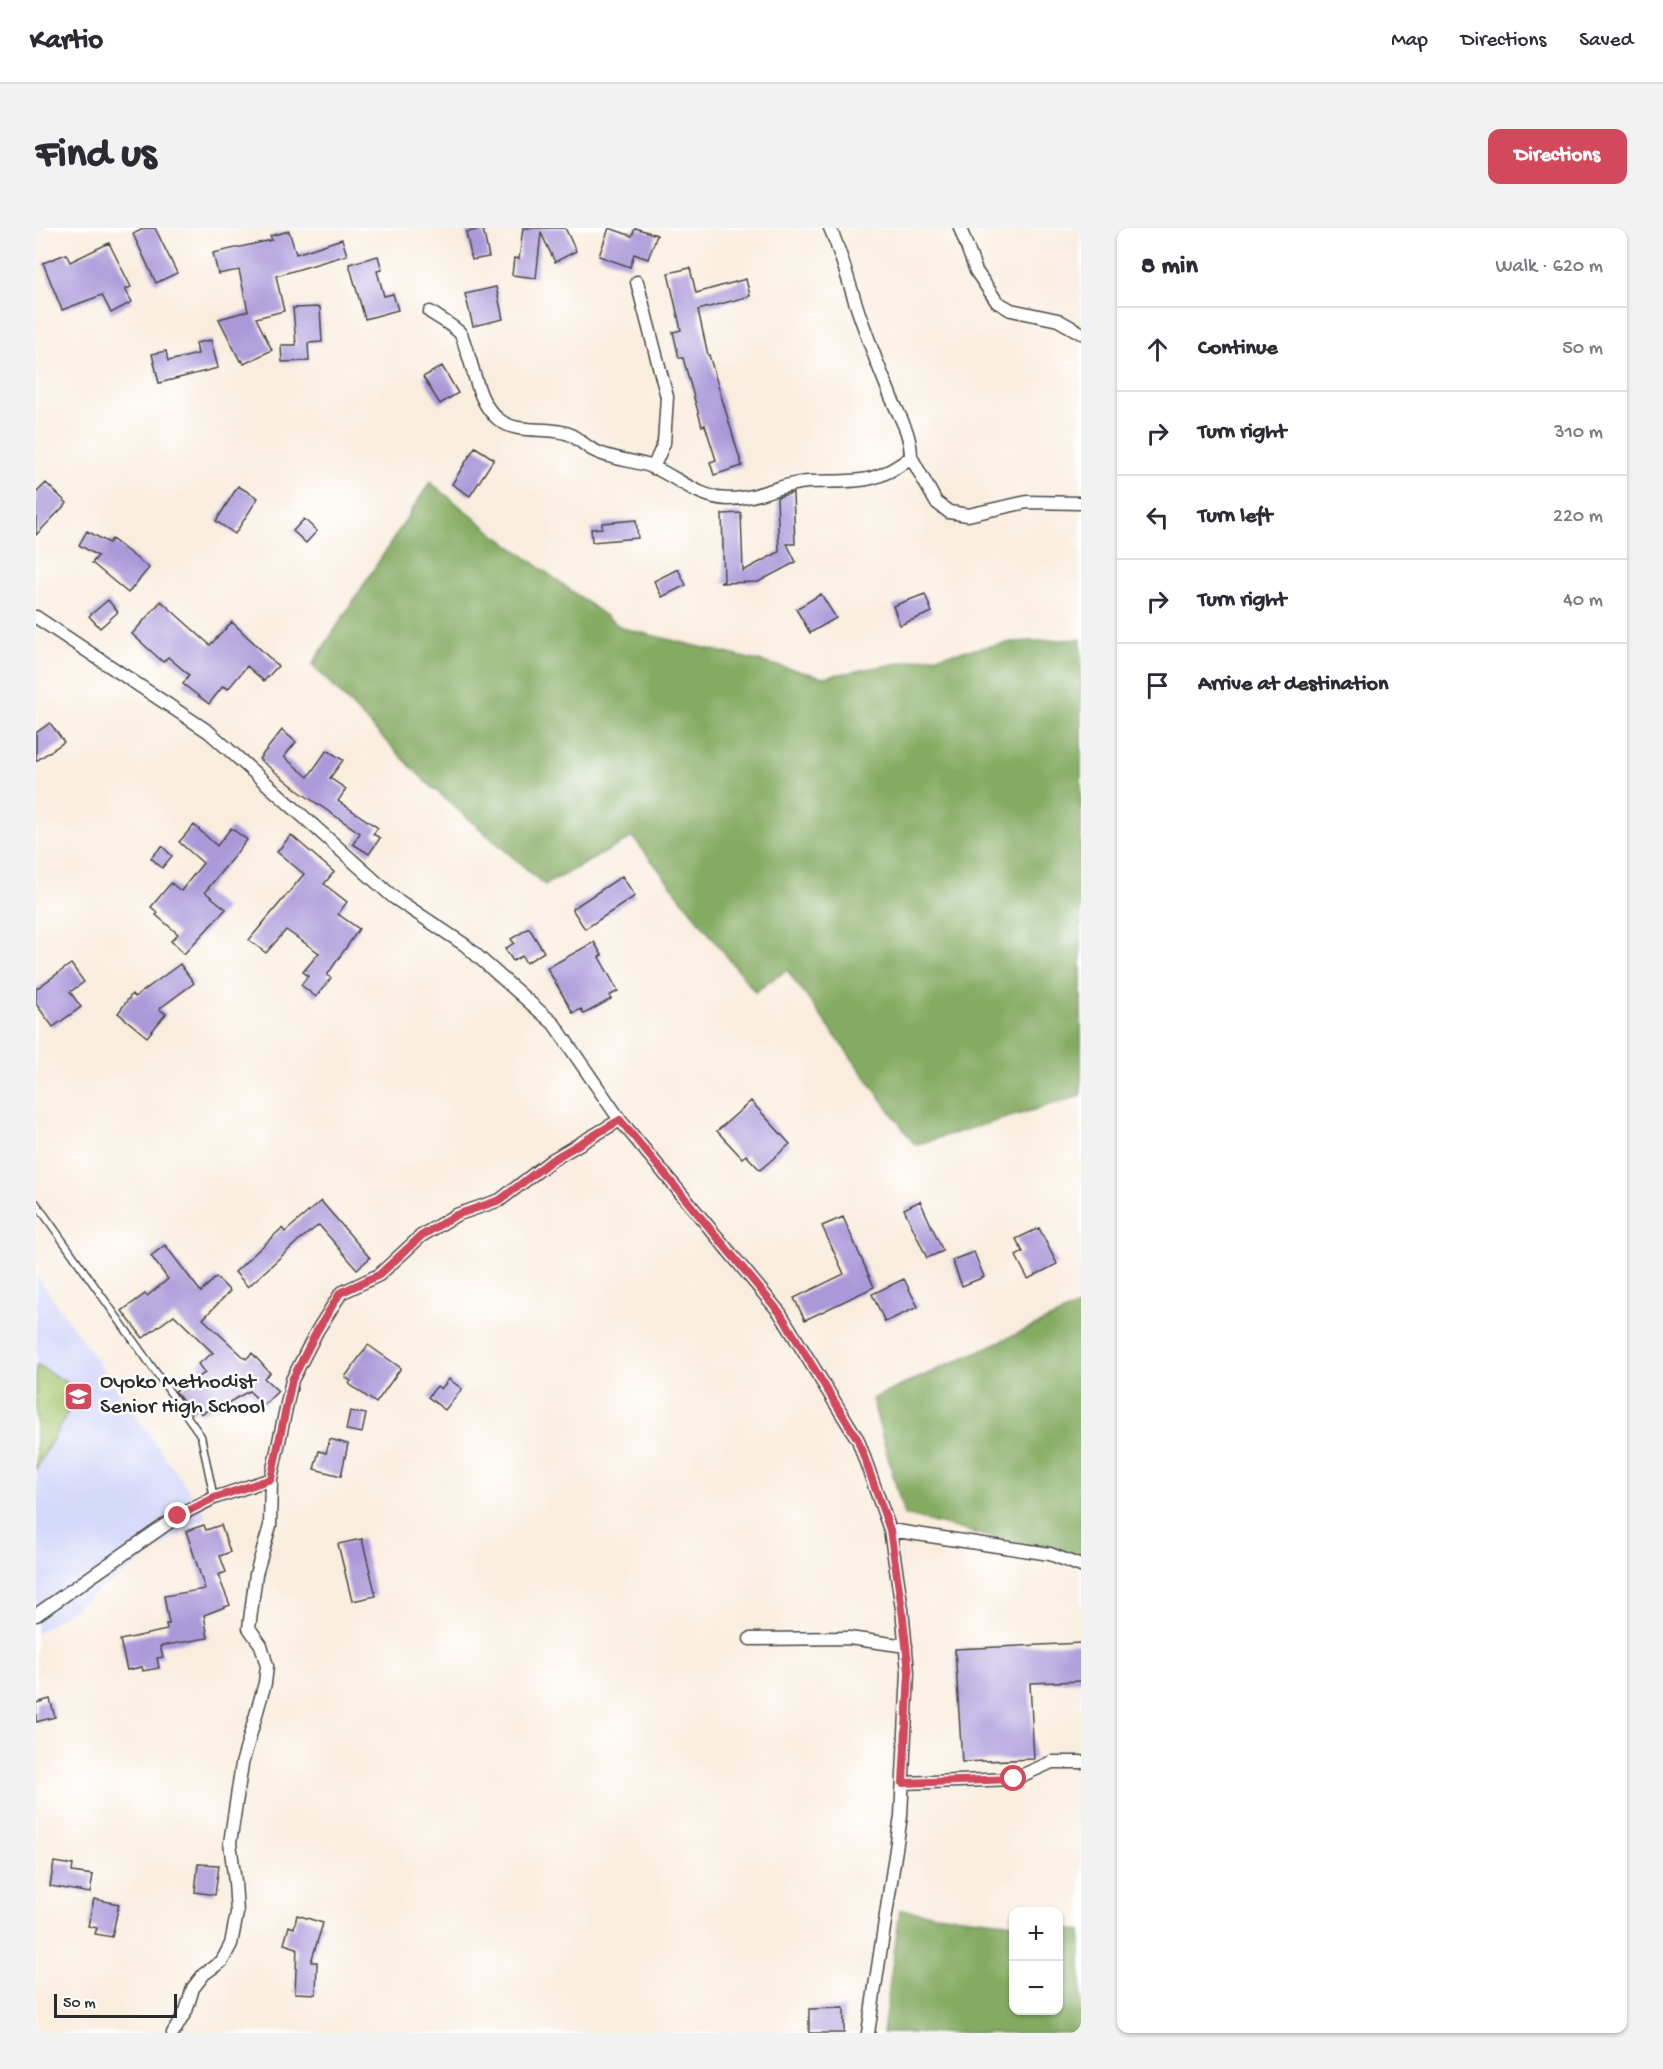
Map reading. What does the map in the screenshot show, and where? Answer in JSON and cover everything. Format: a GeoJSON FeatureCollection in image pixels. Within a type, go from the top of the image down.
{"type":"FeatureCollection","features":[{"type":"Feature","properties":{"kind":"street"},"geometry":{"type":"LineString","coordinates":[[830,228],[860,319],[892,399],[907,428],[911,443],[911,456],[936,502],[949,512],[968,515],[1027,502],[1081,503]]}},
{"type":"Feature","properties":{"kind":"street"},"geometry":{"type":"LineString","coordinates":[[960,228],[976,271],[997,302],[1011,310],[1058,320],[1081,333]]}},
{"type":"Feature","properties":{"kind":"street"},"geometry":{"type":"LineString","coordinates":[[637,282],[667,397],[664,443],[653,468]]}},
{"type":"Feature","properties":{"kind":"street"},"geometry":{"type":"LineString","coordinates":[[430,312],[460,334],[484,403],[499,421],[524,430],[550,430],[568,434],[597,452],[653,468],[710,496],[752,498],[805,482],[858,482],[875,478],[897,468],[911,456]]}},
{"type":"Feature","properties":{"kind":"street"},"geometry":{"type":"LineString","coordinates":[[36,617],[209,732],[393,897],[465,945],[554,1024],[620,1120],[780,1313],[858,1440],[890,1530],[909,1672],[901,1816],[868,2033]]}},
{"type":"Feature","properties":{"kind":"street"},"geometry":{"type":"LineString","coordinates":[[173,2033],[186,2011],[193,1988],[204,1974],[222,1961],[231,1944],[237,1913],[230,1843],[242,1764],[265,1683],[267,1666],[261,1645],[249,1628],[256,1574],[270,1526],[271,1479],[292,1380],[340,1293],[379,1275],[430,1230],[456,1215],[500,1200],[552,1160],[620,1120]]}},
{"type":"Feature","properties":{"kind":"street"},"geometry":{"type":"LineString","coordinates":[[36,1615],[178,1516],[214,1498],[271,1479]]}},
{"type":"Feature","properties":{"kind":"street"},"geometry":{"type":"LineString","coordinates":[[890,1530],[1050,1554],[1081,1566]]}},
{"type":"Feature","properties":{"kind":"street"},"geometry":{"type":"LineString","coordinates":[[750,1639],[849,1638],[906,1646]]}},
{"type":"Feature","properties":{"kind":"street"},"geometry":{"type":"LineString","coordinates":[[903,1783],[1014,1779],[1052,1762],[1081,1761]]}},
{"type":"Feature","properties":{"kind":"lane"},"geometry":{"type":"LineString","coordinates":[[36,1203],[201,1436],[214,1498]]}},
{"type":"Feature","properties":{"kind":"shaded area","name":"Oyoko Methodist Senior High School"},"geometry":{"type":"Polygon","coordinates":[[[36,1275],[207,1516],[36,1634],[36,1275]]]}},
{"type":"Feature","properties":{"kind":"green space"},"geometry":{"type":"Polygon","coordinates":[[[430,482],[493,533],[622,628],[824,677],[1012,642],[1081,639],[1081,1096],[915,1145],[787,970],[755,992],[633,837],[545,885],[425,781],[312,665],[430,482]]]}},
{"type":"Feature","properties":{"kind":"green space"},"geometry":{"type":"Polygon","coordinates":[[[1081,1305],[1081,1560],[904,1515],[872,1399],[1081,1305]]]}},
{"type":"Feature","properties":{"kind":"green space"},"geometry":{"type":"Polygon","coordinates":[[[36,1365],[80,1390],[36,1469],[36,1365]]]}},
{"type":"Feature","properties":{"kind":"green space"},"geometry":{"type":"Polygon","coordinates":[[[900,1910],[1009,1923],[1009,2015],[1063,2015],[1063,1929],[1081,1931],[1081,2033],[883,2033],[900,1910]]]}},
{"type":"Feature","properties":{"kind":"building"},"geometry":{"type":"Polygon","coordinates":[[[145,228],[155,228],[177,273],[156,283],[133,234],[145,228]]]}},
{"type":"Feature","properties":{"kind":"building"},"geometry":{"type":"Polygon","coordinates":[[[523,228],[565,228],[576,251],[555,262],[541,233],[536,278],[512,275],[514,258],[519,259],[523,228]]]}},
{"type":"Feature","properties":{"kind":"building"},"geometry":{"type":"Polygon","coordinates":[[[609,228],[632,236],[635,228],[657,235],[648,259],[634,254],[630,267],[599,256],[609,228]]]}},
{"type":"Feature","properties":{"kind":"building"},"geometry":{"type":"Polygon","coordinates":[[[483,229],[489,257],[472,260],[466,232],[483,229]]]}},
{"type":"Feature","properties":{"kind":"building"},"geometry":{"type":"Polygon","coordinates":[[[289,231],[296,254],[342,239],[347,255],[276,276],[284,311],[256,318],[272,350],[244,364],[242,360],[240,361],[219,319],[248,311],[239,270],[218,274],[213,253],[272,240],[270,236],[289,231]]]}},
{"type":"Feature","properties":{"kind":"building"},"geometry":{"type":"Polygon","coordinates":[[[109,243],[131,287],[125,289],[132,302],[111,313],[102,295],[62,310],[43,263],[66,254],[70,262],[109,243]]]}},
{"type":"Feature","properties":{"kind":"building"},"geometry":{"type":"Polygon","coordinates":[[[378,256],[382,270],[377,271],[384,296],[393,294],[398,310],[365,319],[349,264],[378,256]]]}},
{"type":"Feature","properties":{"kind":"building"},"geometry":{"type":"Polygon","coordinates":[[[690,268],[696,293],[746,279],[750,296],[698,310],[708,355],[742,466],[714,475],[710,462],[716,460],[705,425],[702,426],[683,358],[679,358],[673,332],[681,330],[668,273],[690,268]]]}},
{"type":"Feature","properties":{"kind":"building"},"geometry":{"type":"Polygon","coordinates":[[[496,287],[503,319],[473,326],[465,294],[496,287]]]}},
{"type":"Feature","properties":{"kind":"building"},"geometry":{"type":"Polygon","coordinates":[[[320,307],[322,342],[308,343],[309,361],[282,362],[281,345],[296,345],[293,308],[320,307]]]}},
{"type":"Feature","properties":{"kind":"building"},"geometry":{"type":"Polygon","coordinates":[[[211,340],[218,368],[159,383],[152,354],[166,351],[168,361],[198,354],[196,343],[211,340]]]}},
{"type":"Feature","properties":{"kind":"building"},"geometry":{"type":"Polygon","coordinates":[[[442,366],[458,393],[440,404],[423,377],[442,366]]]}},
{"type":"Feature","properties":{"kind":"building"},"geometry":{"type":"Polygon","coordinates":[[[475,447],[494,459],[470,496],[452,484],[475,447]]]}},
{"type":"Feature","properties":{"kind":"building"},"geometry":{"type":"Polygon","coordinates":[[[46,483],[67,503],[36,535],[36,493],[46,483]]]}},
{"type":"Feature","properties":{"kind":"building"},"geometry":{"type":"Polygon","coordinates":[[[238,486],[258,498],[235,534],[216,521],[238,486]]]}},
{"type":"Feature","properties":{"kind":"building"},"geometry":{"type":"Polygon","coordinates":[[[793,493],[795,544],[787,544],[796,562],[758,582],[720,583],[724,581],[722,514],[741,513],[743,571],[779,552],[777,497],[793,493]]]}},
{"type":"Feature","properties":{"kind":"building"},"geometry":{"type":"Polygon","coordinates":[[[304,519],[317,531],[306,543],[293,531],[304,519]]]}},
{"type":"Feature","properties":{"kind":"building"},"geometry":{"type":"Polygon","coordinates":[[[636,520],[638,538],[592,542],[591,529],[602,528],[602,523],[636,520]]]}},
{"type":"Feature","properties":{"kind":"building"},"geometry":{"type":"Polygon","coordinates":[[[87,531],[109,543],[112,539],[149,568],[128,593],[92,563],[98,556],[79,545],[87,531]]]}},
{"type":"Feature","properties":{"kind":"building"},"geometry":{"type":"Polygon","coordinates":[[[678,569],[686,585],[662,597],[654,581],[678,569]]]}},
{"type":"Feature","properties":{"kind":"building"},"geometry":{"type":"Polygon","coordinates":[[[821,594],[836,618],[810,633],[796,609],[821,594]]]}},
{"type":"Feature","properties":{"kind":"building"},"geometry":{"type":"Polygon","coordinates":[[[925,594],[932,612],[900,625],[893,606],[925,594]]]}},
{"type":"Feature","properties":{"kind":"building"},"geometry":{"type":"Polygon","coordinates":[[[108,600],[118,612],[100,628],[89,616],[108,600]]]}},
{"type":"Feature","properties":{"kind":"building"},"geometry":{"type":"Polygon","coordinates":[[[161,601],[210,645],[232,622],[278,666],[264,681],[247,666],[228,689],[223,686],[209,704],[183,684],[189,675],[168,657],[163,662],[132,634],[161,601]]]}},
{"type":"Feature","properties":{"kind":"building"},"geometry":{"type":"Polygon","coordinates":[[[50,723],[64,742],[36,761],[36,733],[50,723]]]}},
{"type":"Feature","properties":{"kind":"building"},"geometry":{"type":"Polygon","coordinates":[[[282,730],[296,742],[284,757],[308,777],[327,750],[343,760],[330,778],[346,789],[338,801],[378,828],[373,834],[380,838],[369,854],[353,844],[360,833],[300,792],[259,759],[282,730]]]}},
{"type":"Feature","properties":{"kind":"building"},"geometry":{"type":"Polygon","coordinates":[[[194,825],[217,846],[231,828],[247,840],[205,892],[226,909],[184,954],[171,941],[178,934],[156,915],[158,913],[151,907],[171,883],[181,891],[203,863],[179,842],[194,825]]]}},
{"type":"Feature","properties":{"kind":"building"},"geometry":{"type":"Polygon","coordinates":[[[291,835],[334,872],[324,884],[347,902],[338,914],[359,929],[327,975],[331,978],[316,997],[301,985],[308,976],[303,972],[319,953],[286,930],[266,953],[249,940],[304,874],[277,852],[291,835]]]}},
{"type":"Feature","properties":{"kind":"building"},"geometry":{"type":"Polygon","coordinates":[[[162,846],[172,856],[162,868],[151,858],[162,846]]]}},
{"type":"Feature","properties":{"kind":"building"},"geometry":{"type":"Polygon","coordinates":[[[622,876],[635,896],[585,929],[572,909],[622,876]]]}},
{"type":"Feature","properties":{"kind":"building"},"geometry":{"type":"Polygon","coordinates":[[[529,928],[544,952],[526,963],[522,956],[513,961],[505,949],[514,943],[511,939],[529,928]]]}},
{"type":"Feature","properties":{"kind":"building"},"geometry":{"type":"Polygon","coordinates":[[[594,942],[602,955],[599,957],[618,991],[609,996],[611,999],[584,1014],[581,1009],[573,1013],[547,968],[594,942]]]}},
{"type":"Feature","properties":{"kind":"building"},"geometry":{"type":"Polygon","coordinates":[[[71,964],[84,982],[70,992],[81,1007],[53,1027],[36,1004],[36,989],[71,964]]]}},
{"type":"Feature","properties":{"kind":"building"},"geometry":{"type":"Polygon","coordinates":[[[180,964],[194,983],[159,1009],[166,1014],[147,1037],[118,1013],[132,994],[135,997],[180,964]]]}},
{"type":"Feature","properties":{"kind":"building"},"geometry":{"type":"Polygon","coordinates":[[[751,1101],[790,1144],[760,1170],[746,1155],[742,1158],[717,1131],[751,1101]]]}},
{"type":"Feature","properties":{"kind":"building"},"geometry":{"type":"Polygon","coordinates":[[[321,1201],[370,1258],[357,1269],[319,1225],[248,1287],[235,1272],[282,1228],[285,1232],[321,1201]]]}},
{"type":"Feature","properties":{"kind":"building"},"geometry":{"type":"Polygon","coordinates":[[[920,1201],[943,1251],[927,1258],[904,1209],[920,1201]]]}},
{"type":"Feature","properties":{"kind":"building"},"geometry":{"type":"Polygon","coordinates":[[[843,1217],[874,1287],[805,1320],[794,1298],[844,1274],[822,1226],[843,1217]]]}},
{"type":"Feature","properties":{"kind":"building"},"geometry":{"type":"Polygon","coordinates":[[[1039,1228],[1057,1264],[1028,1279],[1016,1256],[1023,1252],[1016,1239],[1039,1228]]]}},
{"type":"Feature","properties":{"kind":"building"},"geometry":{"type":"Polygon","coordinates":[[[165,1245],[201,1292],[216,1277],[230,1291],[203,1319],[246,1359],[252,1353],[270,1373],[264,1378],[278,1391],[264,1405],[249,1391],[217,1409],[215,1406],[201,1414],[198,1409],[191,1413],[175,1391],[205,1373],[198,1364],[213,1353],[174,1315],[143,1338],[122,1311],[145,1294],[147,1296],[168,1279],[151,1256],[165,1245]]]}},
{"type":"Feature","properties":{"kind":"building"},"geometry":{"type":"Polygon","coordinates":[[[974,1252],[984,1277],[962,1286],[952,1260],[974,1252]]]}},
{"type":"Feature","properties":{"kind":"building"},"geometry":{"type":"Polygon","coordinates":[[[904,1279],[918,1307],[885,1322],[872,1294],[904,1279]]]}},
{"type":"Feature","properties":{"kind":"building"},"geometry":{"type":"Polygon","coordinates":[[[368,1345],[401,1368],[376,1403],[349,1384],[351,1381],[345,1377],[368,1345]]]}},
{"type":"Feature","properties":{"kind":"building"},"geometry":{"type":"Polygon","coordinates":[[[449,1379],[462,1389],[445,1410],[428,1397],[437,1386],[441,1389],[449,1379]]]}},
{"type":"Feature","properties":{"kind":"building"},"geometry":{"type":"Polygon","coordinates":[[[350,1411],[366,1414],[362,1433],[346,1430],[350,1411]]]}},
{"type":"Feature","properties":{"kind":"building"},"geometry":{"type":"Polygon","coordinates":[[[330,1439],[348,1444],[341,1476],[314,1469],[319,1451],[326,1453],[330,1439]]]}},
{"type":"Feature","properties":{"kind":"building"},"geometry":{"type":"Polygon","coordinates":[[[204,1525],[206,1530],[221,1525],[230,1552],[220,1556],[226,1572],[218,1575],[230,1605],[204,1615],[208,1638],[160,1646],[163,1657],[157,1658],[159,1668],[143,1671],[142,1667],[127,1670],[120,1640],[167,1630],[166,1624],[169,1624],[164,1596],[205,1589],[186,1531],[204,1525]]]}},
{"type":"Feature","properties":{"kind":"building"},"geometry":{"type":"Polygon","coordinates":[[[362,1539],[376,1596],[352,1601],[338,1544],[362,1539]]]}},
{"type":"Feature","properties":{"kind":"building"},"geometry":{"type":"Polygon","coordinates":[[[1081,1643],[1081,1681],[1030,1683],[1034,1759],[962,1762],[955,1649],[1081,1643]]]}},
{"type":"Feature","properties":{"kind":"building"},"geometry":{"type":"Polygon","coordinates":[[[50,1699],[55,1717],[36,1722],[36,1703],[50,1699]]]}},
{"type":"Feature","properties":{"kind":"building"},"geometry":{"type":"Polygon","coordinates":[[[54,1862],[73,1865],[72,1872],[93,1875],[90,1893],[50,1886],[54,1862]]]}},
{"type":"Feature","properties":{"kind":"building"},"geometry":{"type":"Polygon","coordinates":[[[198,1864],[219,1865],[215,1895],[195,1892],[198,1864]]]}},
{"type":"Feature","properties":{"kind":"building"},"geometry":{"type":"Polygon","coordinates":[[[94,1899],[119,1904],[112,1937],[95,1934],[97,1928],[88,1926],[94,1899]]]}},
{"type":"Feature","properties":{"kind":"building"},"geometry":{"type":"Polygon","coordinates":[[[297,1915],[323,1923],[311,1962],[317,1962],[316,1994],[295,1993],[297,1948],[284,1944],[289,1926],[294,1928],[297,1915]]]}},
{"type":"Feature","properties":{"kind":"building"},"geometry":{"type":"Polygon","coordinates":[[[844,2008],[844,2033],[809,2033],[809,2009],[844,2008]]]}},
{"type":"Feature","properties":{"kind":"place","name":"Oyoko Methodist Senior High School"},"geometry":{"type":"Point","coordinates":[79,1396]}},
{"type":"Feature","properties":{"kind":"route"},"geometry":{"type":"LineString","coordinates":[[178,1516],[214,1498],[271,1479],[292,1380],[340,1293],[379,1275],[421,1236],[456,1215],[500,1200],[552,1160],[620,1120],[780,1313],[858,1440],[890,1530],[902,1609],[909,1672],[903,1783],[1014,1779]]}}]}
